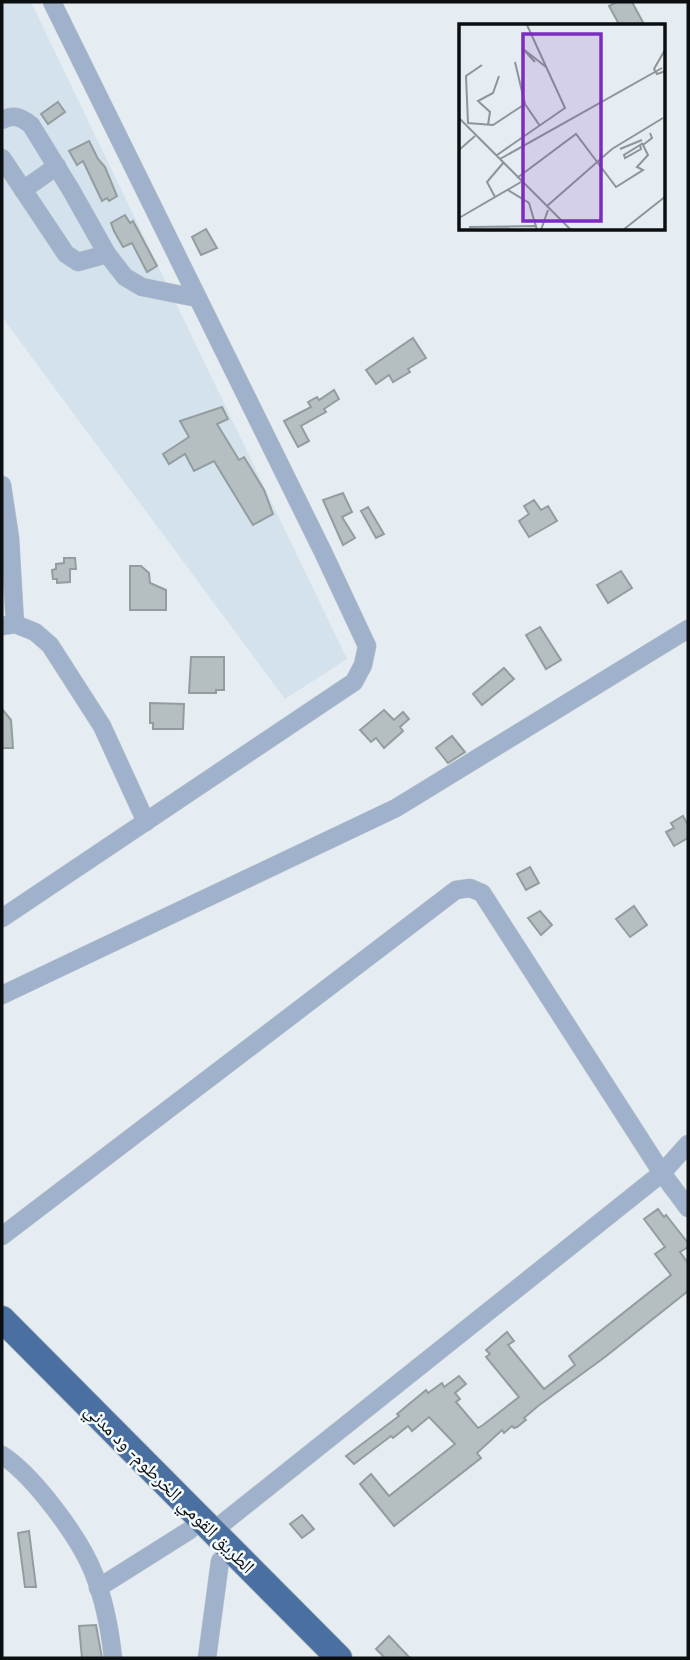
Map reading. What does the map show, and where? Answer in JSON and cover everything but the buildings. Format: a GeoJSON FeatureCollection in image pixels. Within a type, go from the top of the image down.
{"type":"FeatureCollection","features":[{"type":"Feature","properties":{"kind":"highway","name":"الطريق القومي الخرطوم - ود مدني"},"geometry":{"type":"LineString","coordinates":[[2,1319],[202,1531],[220,1561],[319,1658]]}},
{"type":"Feature","properties":{"kind":"highway","name":"الطريق القومي الخرطوم - ود مدني"},"geometry":{"type":"LineString","coordinates":[[2,1341],[338,1658]]}},
{"type":"Feature","properties":{"kind":"street"},"geometry":{"type":"LineString","coordinates":[[2,918],[354,682],[360,675],[367,646],[329,563],[51,2]]}},
{"type":"Feature","properties":{"kind":"street"},"geometry":{"type":"LineString","coordinates":[[2,120],[15,116],[31,125],[107,254],[125,277],[142,287],[197,298]]}},
{"type":"Feature","properties":{"kind":"street"},"geometry":{"type":"LineString","coordinates":[[2,158],[66,254],[74,261],[82,262],[107,254]]}},
{"type":"Feature","properties":{"kind":"street"},"geometry":{"type":"LineString","coordinates":[[23,190],[57,166]]}},
{"type":"Feature","properties":{"kind":"street"},"geometry":{"type":"LineString","coordinates":[[2,485],[10,538],[9,625],[35,632],[50,645],[102,726],[146,822]]}},
{"type":"Feature","properties":{"kind":"street"},"geometry":{"type":"LineString","coordinates":[[2,995],[396,808],[688,629]]}},
{"type":"Feature","properties":{"kind":"street"},"geometry":{"type":"LineString","coordinates":[[2,1236],[456,890],[470,888],[482,893],[662,1173],[688,1208]]}},
{"type":"Feature","properties":{"kind":"street"},"geometry":{"type":"LineString","coordinates":[[98,1588],[202,1531],[662,1173],[688,1144]]}},
{"type":"Feature","properties":{"kind":"street"},"geometry":{"type":"LineString","coordinates":[[2,1455],[32,1480],[53,1507],[93,1571],[111,1638],[113,1658]]}},
{"type":"Feature","properties":{"kind":"street"},"geometry":{"type":"LineString","coordinates":[[207,1658],[220,1561]]}},
{"type":"Feature","properties":{"kind":"shaded area"},"geometry":{"type":"Polygon","coordinates":[[[5,2],[31,2],[347,659],[285,699],[2,317],[2,5],[5,2]]]}}]}
